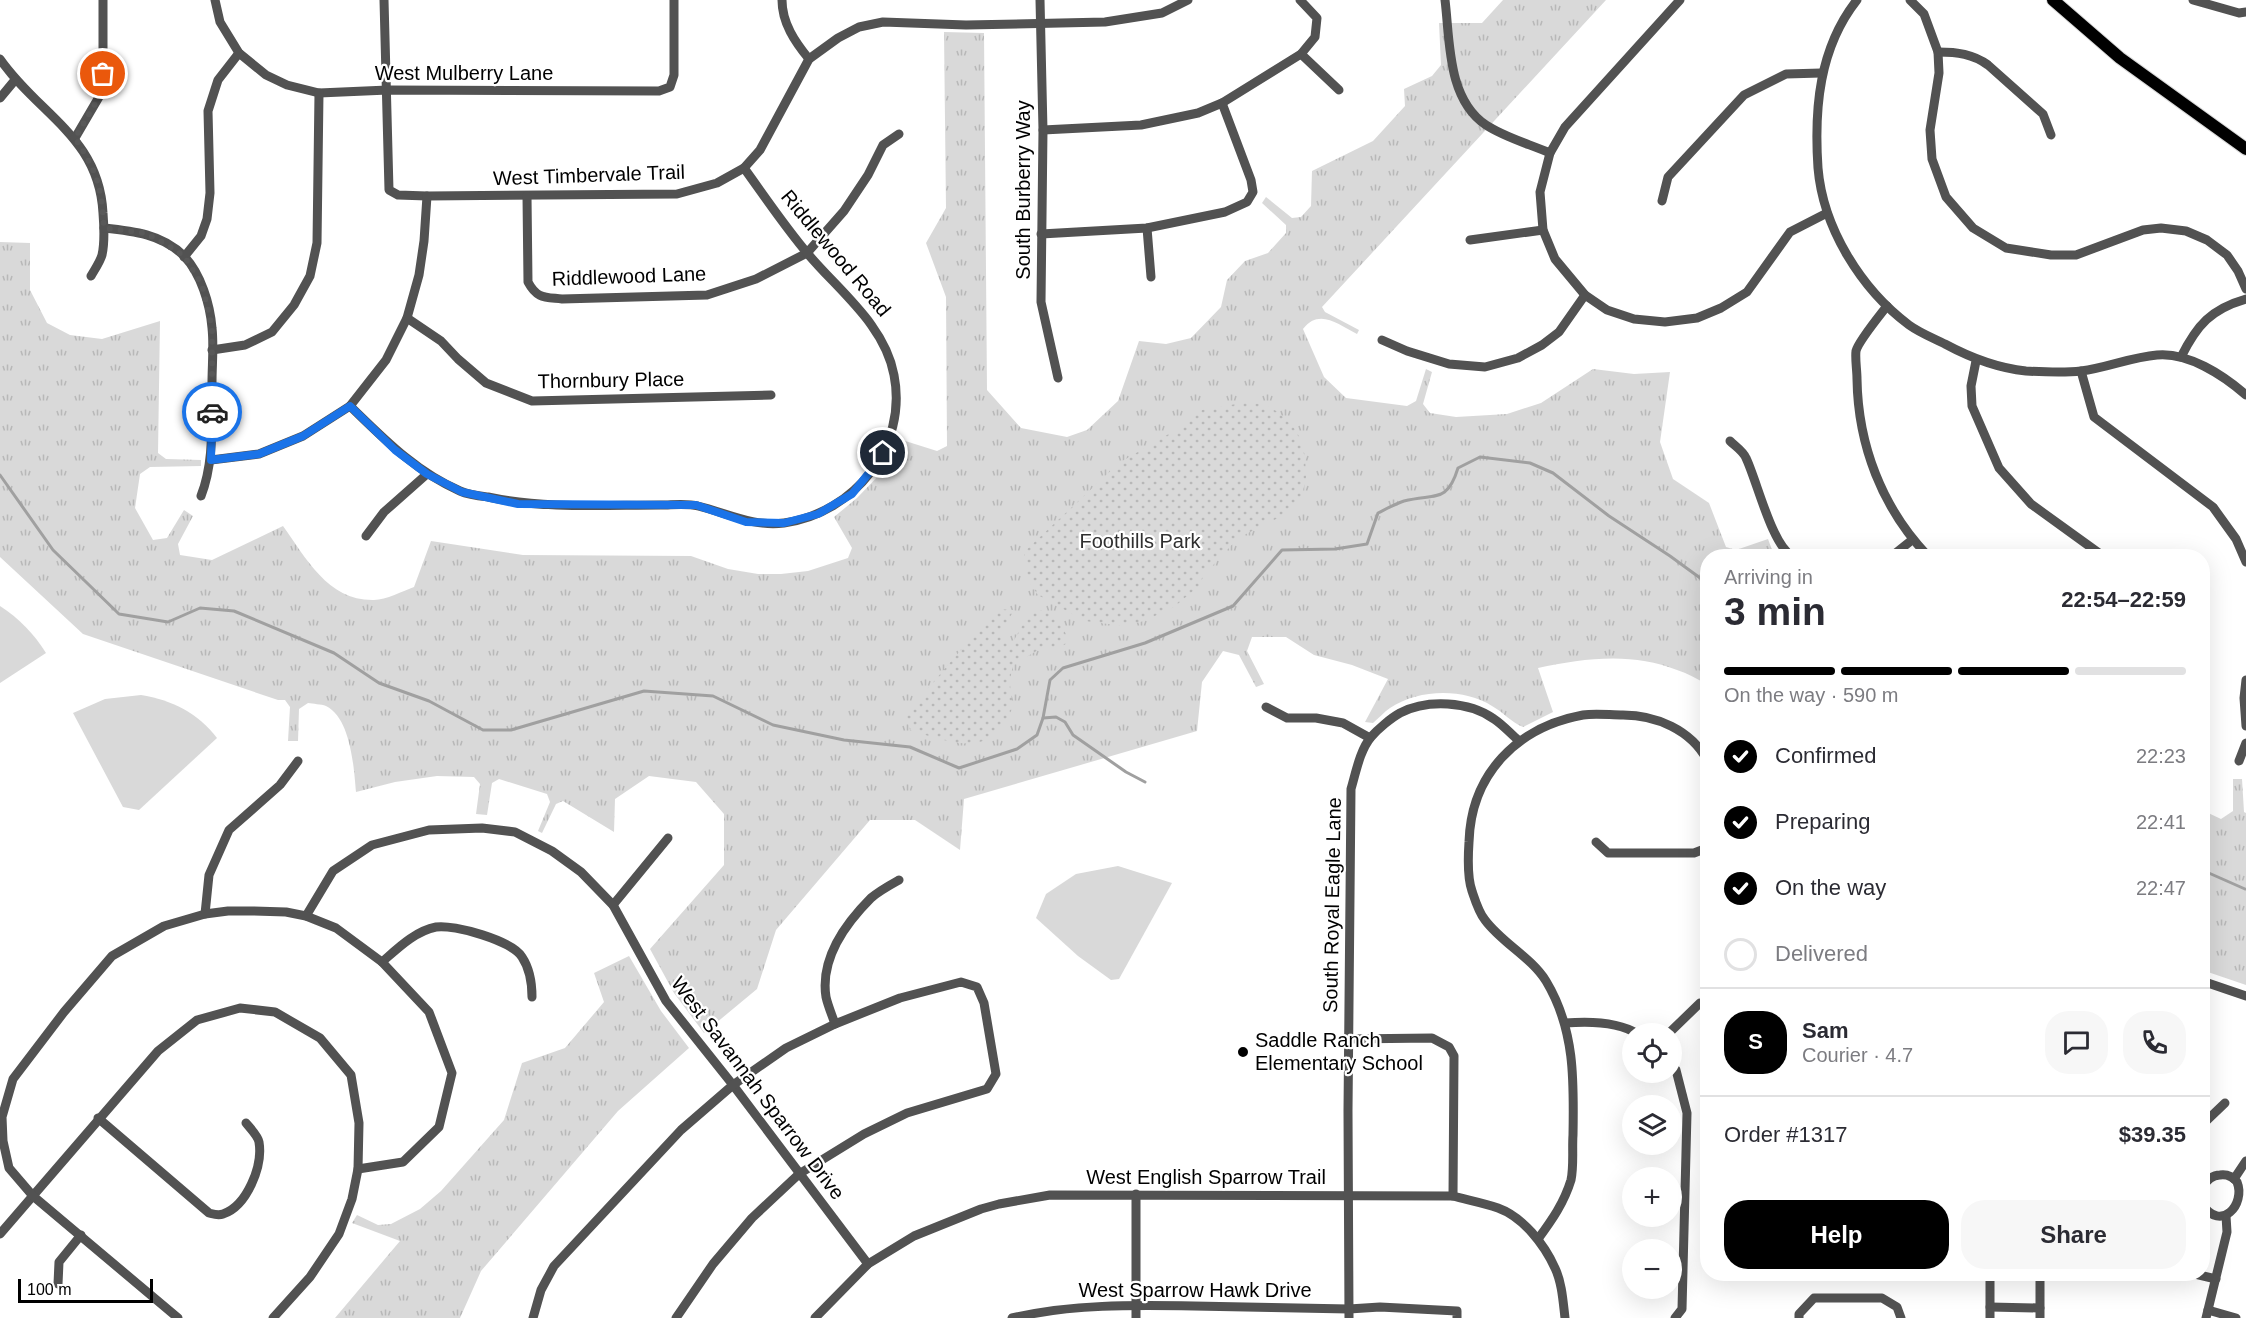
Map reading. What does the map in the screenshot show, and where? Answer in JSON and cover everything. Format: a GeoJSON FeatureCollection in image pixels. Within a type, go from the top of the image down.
{"type":"FeatureCollection","features":[{"type":"Feature","properties":{"kind":"main road"},"geometry":{"type":"LineString","coordinates":[[2053,0],[2120,57],[2246,149]]}},
{"type":"Feature","properties":{"kind":"street"},"geometry":{"type":"LineString","coordinates":[[75,138],[99,97],[103,74],[103,0]]}},
{"type":"Feature","properties":{"kind":"street","name":"West Mulberry Lane"},"geometry":{"type":"LineString","coordinates":[[215,0],[220,22],[239,53],[266,75],[286,85],[319,93],[388,90],[659,91],[670,87],[674,75],[674,0]]}},
{"type":"Feature","properties":{"kind":"street","name":"West Timbervale Trail"},"geometry":{"type":"LineString","coordinates":[[384,0],[389,190],[398,195],[427,196],[677,194],[698,190],[717,183],[744,168],[760,150],[809,59],[838,38],[859,27],[883,22],[966,25],[1116,21],[1162,13],[1188,0]]}},
{"type":"Feature","properties":{"kind":"street"},"geometry":{"type":"LineString","coordinates":[[782,0],[782,8],[792,38],[809,59]]}},
{"type":"Feature","properties":{"kind":"street","name":"South Burberry Way"},"geometry":{"type":"LineString","coordinates":[[1040,0],[1043,130],[1041,302],[1058,378]]}},
{"type":"Feature","properties":{"kind":"street"},"geometry":{"type":"LineString","coordinates":[[1043,130],[1140,125],[1198,113],[1221,104],[1301,54],[1315,37],[1317,18],[1300,0]]}},
{"type":"Feature","properties":{"kind":"street"},"geometry":{"type":"LineString","coordinates":[[1445,0],[1452,72],[1474,115],[1486,125],[1550,153]]}},
{"type":"Feature","properties":{"kind":"street"},"geometry":{"type":"LineString","coordinates":[[1680,0],[1565,127],[1550,153],[1540,192],[1543,230],[1555,259],[1585,295],[1608,310],[1634,319],[1665,322],[1697,318],[1721,308],[1747,292],[1790,232],[1827,213]]}},
{"type":"Feature","properties":{"kind":"street"},"geometry":{"type":"LineString","coordinates":[[1857,0],[1845,16],[1821,73],[1815,134],[1819,177],[1827,213],[1849,260],[1887,306],[1911,326],[1976,361],[2026,371],[2081,371],[2158,355],[2181,357],[2203,366],[2246,395]]}},
{"type":"Feature","properties":{"kind":"street"},"geometry":{"type":"LineString","coordinates":[[1910,0],[1924,14],[1938,51],[1939,73],[1930,130],[1932,159],[1946,197],[1972,228],[2006,248],[2051,255],[2076,255],[2144,230],[2162,228],[2187,231],[2207,240],[2227,255],[2246,289]]}},
{"type":"Feature","properties":{"kind":"street"},"geometry":{"type":"LineString","coordinates":[[2193,0],[2239,13],[2246,12]]}},
{"type":"Feature","properties":{"kind":"street"},"geometry":{"type":"LineString","coordinates":[[1938,51],[1957,51],[1978,58],[1988,65],[2043,114],[2051,135]]}},
{"type":"Feature","properties":{"kind":"street"},"geometry":{"type":"LineString","coordinates":[[184,256],[201,236],[207,219],[210,193],[208,111],[218,80],[239,53]]}},
{"type":"Feature","properties":{"kind":"street"},"geometry":{"type":"LineString","coordinates":[[1301,54],[1339,90]]}},
{"type":"Feature","properties":{"kind":"street"},"geometry":{"type":"LineString","coordinates":[[0,59],[15,80],[75,138],[94,168],[102,195],[104,228],[102,256],[91,276]]}},
{"type":"Feature","properties":{"kind":"street"},"geometry":{"type":"LineString","coordinates":[[1662,201],[1668,177],[1744,95],[1786,74],[1821,73]]}},
{"type":"Feature","properties":{"kind":"street"},"geometry":{"type":"LineString","coordinates":[[0,98],[15,80]]}},
{"type":"Feature","properties":{"kind":"street"},"geometry":{"type":"LineString","coordinates":[[212,350],[245,345],[272,332],[294,305],[310,276],[317,243],[319,93]]}},
{"type":"Feature","properties":{"kind":"street"},"geometry":{"type":"LineString","coordinates":[[1041,234],[1147,228],[1225,212],[1247,202],[1253,192],[1251,180],[1221,104]]}},
{"type":"Feature","properties":{"kind":"street","name":"Riddlewood Lane"},"geometry":{"type":"LineString","coordinates":[[527,196],[528,282],[533,292],[540,296],[562,299],[707,295],[756,279],[807,253],[844,211],[868,175],[882,145],[899,134]]}},
{"type":"Feature","properties":{"kind":"street","name":"Riddlewood Road"},"geometry":{"type":"LineString","coordinates":[[350,406],[395,450],[427,474],[462,492],[518,504],[696,505],[746,522],[784,523],[818,514],[852,494],[877,463],[890,440],[896,408],[894,374],[878,333],[807,253],[744,168]]}},
{"type":"Feature","properties":{"kind":"street"},"geometry":{"type":"LineString","coordinates":[[211,460],[259,454],[303,436],[350,406],[386,360],[407,318],[420,264],[427,196]]}},
{"type":"Feature","properties":{"kind":"street"},"geometry":{"type":"LineString","coordinates":[[104,228],[145,233],[164,243],[184,256],[202,285],[212,327],[212,350],[211,460],[201,496]]}},
{"type":"Feature","properties":{"kind":"street"},"geometry":{"type":"LineString","coordinates":[[1147,228],[1151,277]]}},
{"type":"Feature","properties":{"kind":"street"},"geometry":{"type":"LineString","coordinates":[[1470,240],[1543,230]]}},
{"type":"Feature","properties":{"kind":"street"},"geometry":{"type":"LineString","coordinates":[[1383,340],[1407,351],[1449,364],[1485,368],[1518,358],[1542,345],[1559,332],[1585,295]]}},
{"type":"Feature","properties":{"kind":"street"},"geometry":{"type":"LineString","coordinates":[[2181,357],[2192,335],[2209,316],[2228,304],[2246,299]]}},
{"type":"Feature","properties":{"kind":"street"},"geometry":{"type":"LineString","coordinates":[[1887,306],[1856,350],[1857,405],[1873,472],[1891,509],[1921,549]]}},
{"type":"Feature","properties":{"kind":"street","name":"Thornbury Place"},"geometry":{"type":"LineString","coordinates":[[407,318],[441,341],[486,383],[532,401],[771,395]]}},
{"type":"Feature","properties":{"kind":"street"},"geometry":{"type":"LineString","coordinates":[[1976,361],[1971,386],[1972,406],[1999,468],[2031,504],[2093,549]]}},
{"type":"Feature","properties":{"kind":"street"},"geometry":{"type":"LineString","coordinates":[[2081,371],[2094,417],[2213,507],[2236,539],[2246,562]]}},
{"type":"Feature","properties":{"kind":"street"},"geometry":{"type":"LineString","coordinates":[[1730,441],[1745,455],[1777,537],[1785,549]]}},
{"type":"Feature","properties":{"kind":"street"},"geometry":{"type":"LineString","coordinates":[[366,536],[384,512],[427,474]]}},
{"type":"Feature","properties":{"kind":"street"},"geometry":{"type":"LineString","coordinates":[[1901,549],[1912,540]]}},
{"type":"Feature","properties":{"kind":"street"},"geometry":{"type":"LineString","coordinates":[[2246,680],[2244,698],[2246,726]]}},
{"type":"Feature","properties":{"kind":"street","name":"South Royal Eagle Lane"},"geometry":{"type":"LineString","coordinates":[[1349,1313],[1348,1039],[1351,789],[1359,762],[1370,738],[1400,713],[1423,706],[1444,704],[1464,706],[1493,717],[1518,740]]}},
{"type":"Feature","properties":{"kind":"street"},"geometry":{"type":"LineString","coordinates":[[1266,707],[1287,718],[1316,718],[1342,723],[1370,738]]}},
{"type":"Feature","properties":{"kind":"street"},"geometry":{"type":"LineString","coordinates":[[1538,1239],[1561,1207],[1572,1178],[1574,1074],[1565,1023],[1545,981],[1484,920],[1471,889],[1468,856],[1469,827],[1475,800],[1490,772],[1518,740],[1549,725],[1584,715],[1638,715],[1673,727],[1692,738],[1700,750]]}},
{"type":"Feature","properties":{"kind":"street"},"geometry":{"type":"LineString","coordinates":[[2240,761],[2246,743]]}},
{"type":"Feature","properties":{"kind":"street"},"geometry":{"type":"LineString","coordinates":[[205,914],[209,875],[229,830],[280,785],[298,761]]}},
{"type":"Feature","properties":{"kind":"street","name":"West Savannah Sparrow Drive"},"geometry":{"type":"LineString","coordinates":[[306,916],[333,871],[372,845],[429,830],[482,828],[515,832],[552,851],[581,873],[614,905],[666,1001],[733,1085],[868,1264]]}},
{"type":"Feature","properties":{"kind":"street"},"geometry":{"type":"LineString","coordinates":[[614,905],[668,838]]}},
{"type":"Feature","properties":{"kind":"street"},"geometry":{"type":"LineString","coordinates":[[1596,842],[1608,853],[1694,853],[1700,851]]}},
{"type":"Feature","properties":{"kind":"street"},"geometry":{"type":"LineString","coordinates":[[835,1024],[826,997],[826,974],[831,954],[840,937],[873,897],[899,880]]}},
{"type":"Feature","properties":{"kind":"street"},"geometry":{"type":"LineString","coordinates":[[178,1318],[33,1196],[9,1168],[2,1141],[2,1117],[13,1079],[64,1012],[112,956],[164,926],[205,914],[254,911],[286,912],[306,916],[336,928],[382,962],[429,1012],[452,1072],[439,1127],[404,1162],[358,1169]]}},
{"type":"Feature","properties":{"kind":"street"},"geometry":{"type":"LineString","coordinates":[[382,962],[407,940],[437,927],[468,929],[498,941],[521,954],[531,977],[532,997]]}},
{"type":"Feature","properties":{"kind":"street"},"geometry":{"type":"LineString","coordinates":[[533,1318],[541,1290],[554,1266],[681,1130],[733,1085],[786,1048],[835,1024],[900,998],[961,982],[977,987],[984,1003],[996,1074],[987,1089],[907,1113],[864,1134],[799,1174],[752,1218],[713,1264],[676,1318]]}},
{"type":"Feature","properties":{"kind":"street"},"geometry":{"type":"LineString","coordinates":[[2210,984],[2246,996]]}},
{"type":"Feature","properties":{"kind":"street"},"geometry":{"type":"LineString","coordinates":[[1679,1023],[1700,1003]]}},
{"type":"Feature","properties":{"kind":"street"},"geometry":{"type":"LineString","coordinates":[[0,1234],[158,1051],[197,1020],[240,1008],[275,1012],[320,1038],[351,1074],[359,1123],[358,1169],[352,1199],[339,1234],[310,1276],[273,1318]]}},
{"type":"Feature","properties":{"kind":"street"},"geometry":{"type":"LineString","coordinates":[[1565,1023],[1614,1024],[1622,1027]]}},
{"type":"Feature","properties":{"kind":"street"},"geometry":{"type":"LineString","coordinates":[[1348,1039],[1432,1038],[1449,1047],[1454,1056],[1453,1196]]}},
{"type":"Feature","properties":{"kind":"street"},"geometry":{"type":"LineString","coordinates":[[1675,1318],[1682,1309],[1687,1113],[1679,1083]]}},
{"type":"Feature","properties":{"kind":"street"},"geometry":{"type":"LineString","coordinates":[[2210,1117],[2225,1103]]}},
{"type":"Feature","properties":{"kind":"street"},"geometry":{"type":"LineString","coordinates":[[98,1118],[209,1214],[221,1215],[234,1208],[244,1197],[253,1180],[258,1161],[259,1140],[246,1123]]}},
{"type":"Feature","properties":{"kind":"street"},"geometry":{"type":"LineString","coordinates":[[2234,1179],[2246,1161]]}},
{"type":"Feature","properties":{"kind":"street"},"geometry":{"type":"LineString","coordinates":[[2210,1178],[2221,1175],[2234,1179],[2240,1186],[2243,1197],[2243,1204],[2231,1215],[2218,1217],[2210,1214]]}},
{"type":"Feature","properties":{"kind":"street"},"geometry":{"type":"LineString","coordinates":[[1136,1194],[1136,1318]]}},
{"type":"Feature","properties":{"kind":"street","name":"West English Sparrow Trail"},"geometry":{"type":"LineString","coordinates":[[814,1318],[868,1264],[914,1236],[981,1209],[1050,1195],[1136,1194],[1453,1196],[1500,1209],[1521,1223],[1538,1239],[1556,1268],[1562,1289],[1565,1318]]}},
{"type":"Feature","properties":{"kind":"street"},"geometry":{"type":"LineString","coordinates":[[2226,1216],[2227,1232],[2207,1314],[2236,1318]]}},
{"type":"Feature","properties":{"kind":"street"},"geometry":{"type":"LineString","coordinates":[[58,1284],[59,1262],[81,1235]]}},
{"type":"Feature","properties":{"kind":"street"},"geometry":{"type":"LineString","coordinates":[[2210,1278],[2216,1279]]}},
{"type":"Feature","properties":{"kind":"street"},"geometry":{"type":"LineString","coordinates":[[1990,1281],[1990,1318]]}},
{"type":"Feature","properties":{"kind":"street"},"geometry":{"type":"LineString","coordinates":[[1990,1307],[2040,1313],[2042,1281]]}},
{"type":"Feature","properties":{"kind":"street"},"geometry":{"type":"LineString","coordinates":[[1799,1318],[1799,1314],[1814,1298],[1882,1298],[1897,1307],[1901,1318]]}},
{"type":"Feature","properties":{"kind":"street","name":"West Sparrow Hawk Drive"},"geometry":{"type":"LineString","coordinates":[[1012,1318],[1037,1312],[1072,1308],[1136,1305],[1349,1313],[1380,1307],[1457,1311],[1457,1318]]}},
{"type":"Feature","properties":{"kind":"green space"},"geometry":{"type":"Polygon","coordinates":[[[1503,0],[1606,0],[1322,307],[1325,312],[1359,330],[1357,334],[1336,322],[1322,319],[1309,323],[1303,329],[1324,377],[1346,398],[1407,406],[1416,401],[1426,369],[1432,372],[1423,404],[1430,413],[1456,417],[1507,414],[1541,403],[1593,369],[1634,374],[1670,372],[1660,442],[1673,479],[1709,503],[1726,547],[1733,549],[1700,549],[1700,680],[1660,664],[1626,659],[1591,659],[1538,668],[1553,712],[1523,727],[1480,700],[1468,696],[1441,693],[1414,697],[1402,702],[1373,723],[1365,722],[1388,679],[1352,665],[1314,655],[1286,637],[1252,637],[1247,651],[1264,684],[1256,687],[1239,655],[1223,651],[1202,682],[1197,731],[964,799],[960,850],[915,820],[870,820],[776,930],[757,989],[704,1033],[674,993],[650,949],[724,865],[724,814],[696,782],[649,776],[615,799],[614,832],[563,801],[556,804],[542,833],[538,831],[550,802],[547,794],[499,779],[492,783],[487,815],[476,814],[480,784],[474,777],[437,776],[395,782],[356,792],[350,745],[346,732],[341,721],[326,706],[308,703],[299,709],[298,741],[288,741],[290,707],[285,700],[278,700],[83,634],[0,557],[0,242],[30,243],[30,290],[47,323],[70,335],[102,339],[160,321],[158,453],[166,459],[201,460],[201,466],[150,467],[140,474],[135,508],[153,540],[167,538],[184,510],[193,516],[178,544],[180,555],[212,560],[283,526],[310,564],[331,585],[358,598],[374,600],[414,587],[431,541],[523,555],[691,556],[728,569],[758,574],[808,571],[848,558],[852,548],[834,517],[857,498],[880,474],[899,439],[937,451],[947,446],[946,297],[926,243],[946,208],[944,32],[984,33],[987,390],[1021,428],[1067,437],[1087,430],[1118,401],[1139,341],[1166,344],[1191,338],[1221,307],[1227,280],[1245,261],[1268,253],[1286,233],[1286,225],[1262,203],[1266,197],[1292,218],[1301,217],[1311,206],[1312,171],[1373,141],[1405,106],[1404,89],[1432,76],[1441,65],[1439,23],[1482,23],[1503,0]]]}},
{"type":"Feature","properties":{"kind":"green space","name":"Foothills Park"},"geometry":{"type":"Polygon","coordinates":[[[1242,403],[1263,404],[1278,412],[1294,428],[1300,438],[1305,456],[1306,477],[1302,496],[1278,518],[1238,538],[1204,575],[1199,586],[1174,607],[1144,621],[1124,626],[1085,621],[1038,595],[1026,577],[1024,552],[1119,463],[1179,428],[1202,410],[1242,403]]]}},
{"type":"Feature","properties":{"kind":"green space"},"geometry":{"type":"Polygon","coordinates":[[[1768,539],[1772,549],[1739,549],[1768,539]]]}},
{"type":"Feature","properties":{"kind":"green space"},"geometry":{"type":"Polygon","coordinates":[[[0,606],[26,627],[46,653],[0,683],[0,606]]]}},
{"type":"Feature","properties":{"kind":"green space"},"geometry":{"type":"Polygon","coordinates":[[[996,609],[1014,610],[1003,629],[1002,641],[1012,644],[1030,611],[1039,610],[1052,613],[1056,617],[1069,642],[1038,650],[1013,665],[1010,681],[1011,711],[1003,727],[992,737],[980,742],[953,742],[910,730],[906,714],[996,609]]]}},
{"type":"Feature","properties":{"kind":"green space"},"geometry":{"type":"Polygon","coordinates":[[[141,695],[163,700],[184,709],[201,721],[217,738],[139,810],[123,807],[73,713],[105,699],[141,695]]]}},
{"type":"Feature","properties":{"kind":"green space"},"geometry":{"type":"Polygon","coordinates":[[[2233,779],[2242,779],[2244,812],[2246,813],[2246,985],[2210,973],[2210,814],[2221,819],[2233,811],[2233,779]]]}},
{"type":"Feature","properties":{"kind":"green space"},"geometry":{"type":"Polygon","coordinates":[[[1118,866],[1172,883],[1119,979],[1111,980],[1078,956],[1036,918],[1046,894],[1076,874],[1118,866]]]}},
{"type":"Feature","properties":{"kind":"green space"},"geometry":{"type":"Polygon","coordinates":[[[629,956],[661,1011],[689,1048],[618,1111],[481,1271],[460,1318],[335,1318],[400,1241],[352,1223],[357,1215],[378,1225],[391,1224],[420,1209],[441,1191],[504,1120],[522,1063],[565,1048],[604,1002],[594,973],[629,956]]]}},
{"type":"Feature","properties":{"kind":"waterway"},"geometry":{"type":"LineString","coordinates":[[0,475],[53,550],[119,614],[168,622],[200,608],[234,611],[334,653],[379,683],[429,701],[483,730],[511,730],[644,691],[713,696],[773,725],[844,740],[910,747],[959,768],[1017,749],[1037,735],[1043,718],[1050,680],[1063,668],[1145,643],[1233,606],[1282,550],[1335,549],[1367,544],[1378,513],[1404,501],[1432,497],[1444,492],[1454,479],[1458,468],[1480,457],[1530,463],[1553,473],[1609,516],[1700,578]]}},
{"type":"Feature","properties":{"kind":"waterway"},"geometry":{"type":"LineString","coordinates":[[1043,718],[1056,717],[1065,722],[1073,735],[1126,772],[1145,782]]}},
{"type":"Feature","properties":{"kind":"waterway"},"geometry":{"type":"LineString","coordinates":[[2210,874],[2245,889]]}},
{"type":"Feature","properties":{"kind":"way so far"},"geometry":{"type":"LineString","coordinates":[[103,74],[99,97],[75,138],[94,168],[102,195],[104,228],[145,233],[164,243],[184,256],[202,285],[212,327],[212,412]]}},
{"type":"Feature","properties":{"kind":"place","name":"Saddle Ranch Elementary School"},"geometry":{"type":"Point","coordinates":[1243,1052]}},
{"type":"Feature","properties":{"kind":"route"},"geometry":{"type":"LineString","coordinates":[[212,412],[211,460],[259,454],[303,436],[350,406],[395,450],[427,474],[462,492],[518,504],[696,505],[746,522],[784,523],[818,514],[852,494],[883,453]]}}]}
